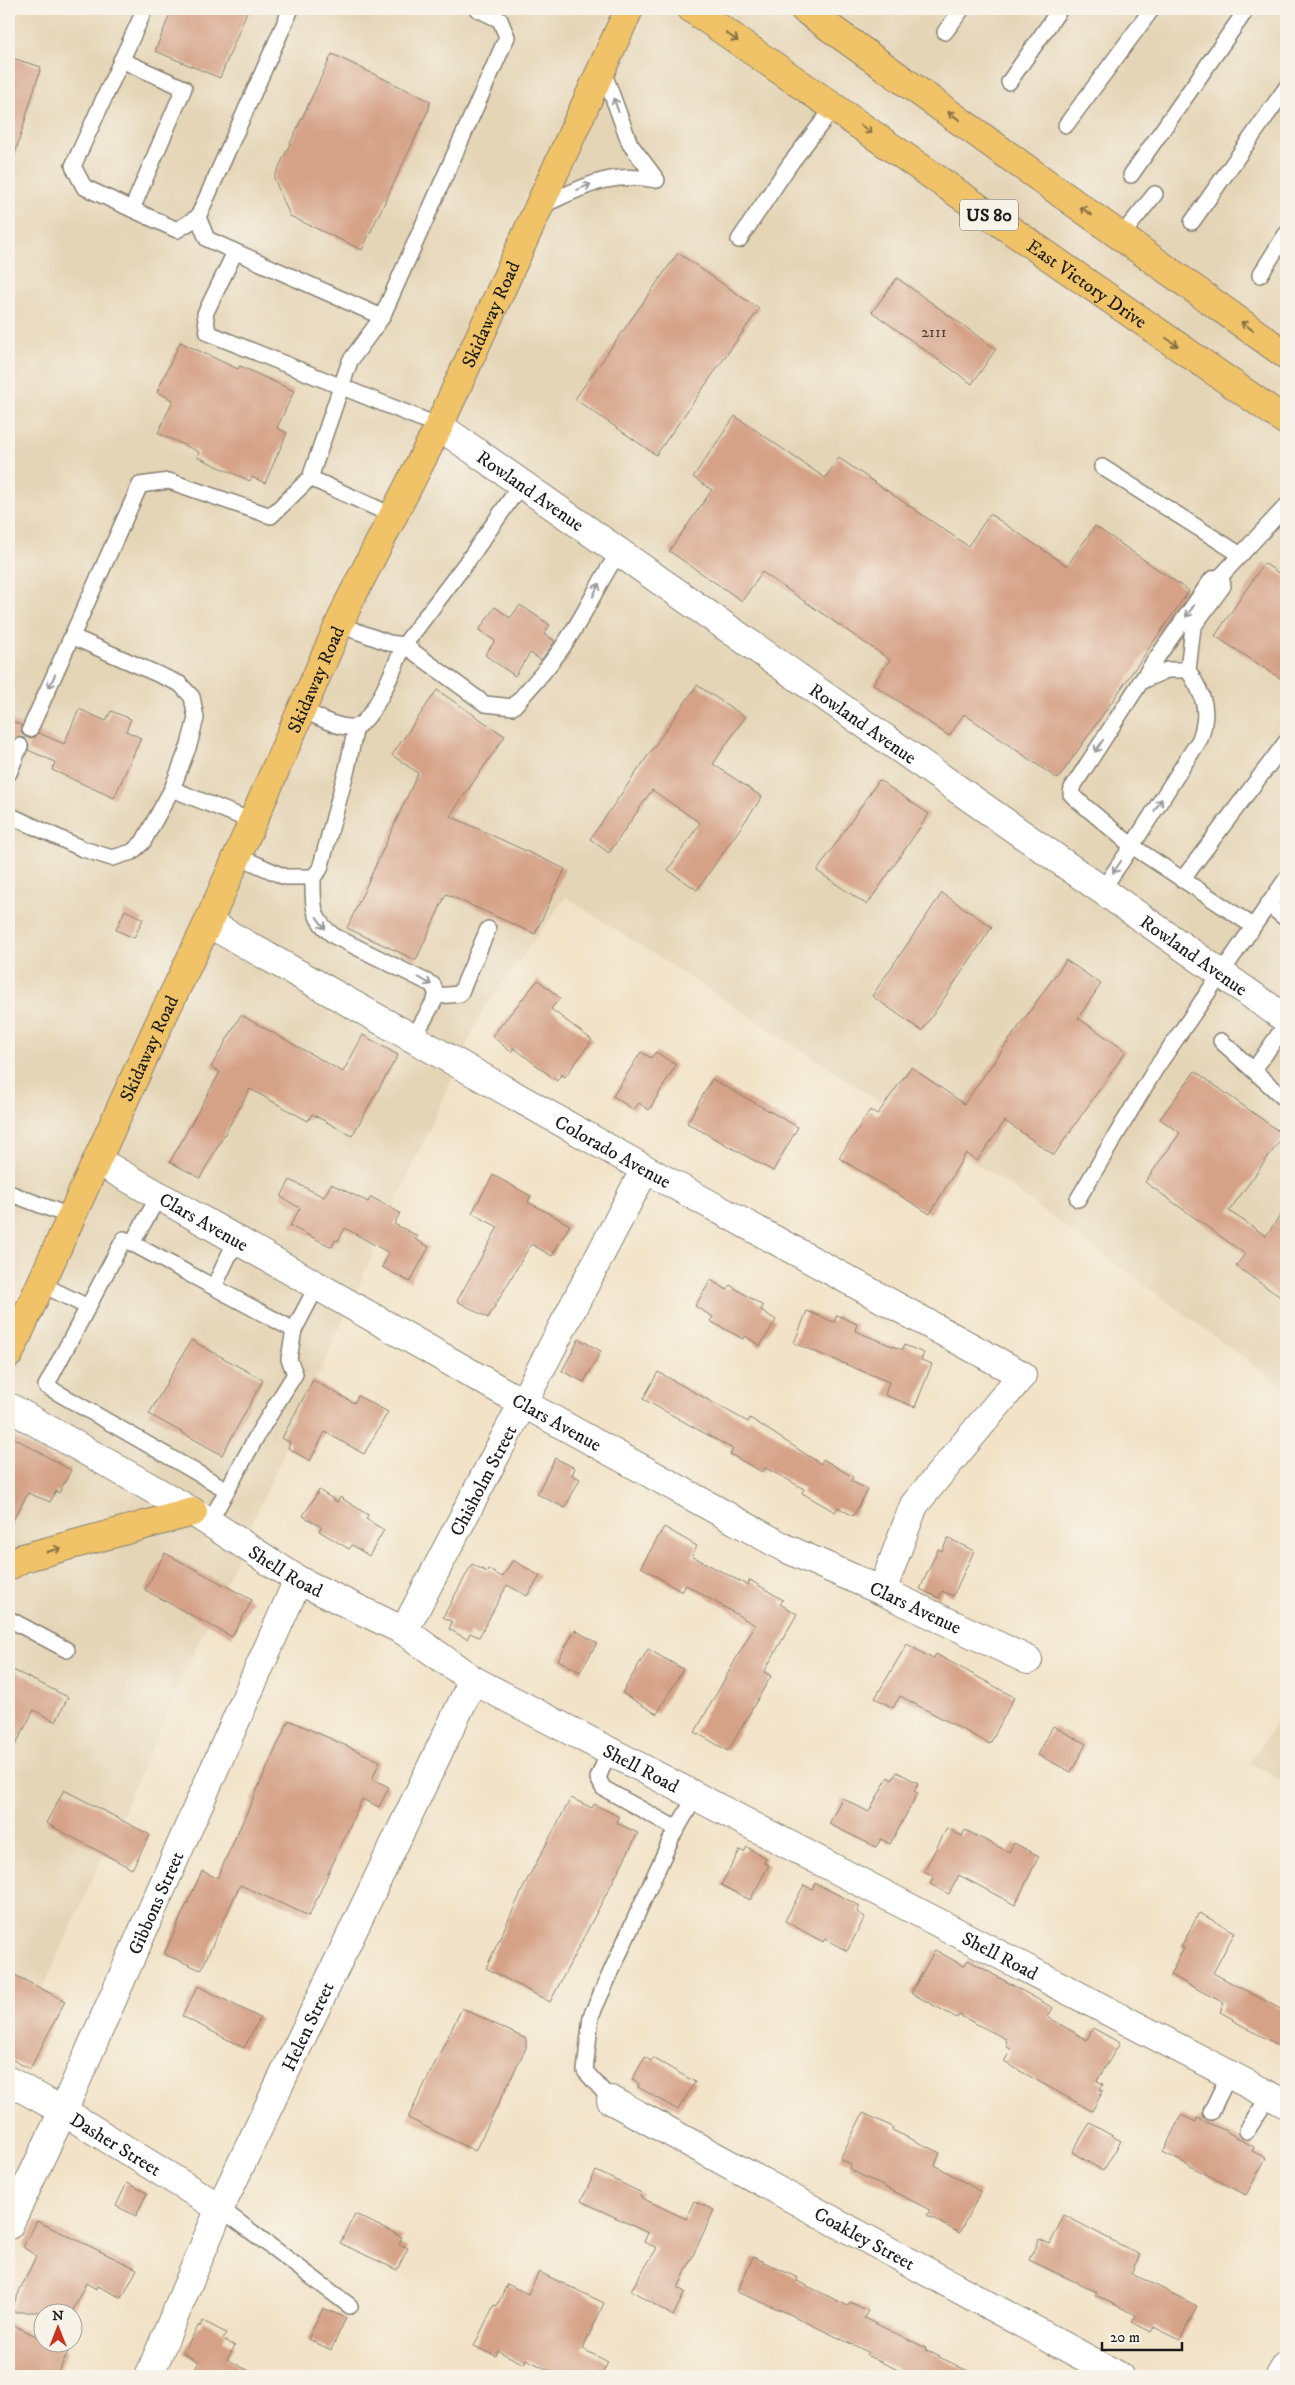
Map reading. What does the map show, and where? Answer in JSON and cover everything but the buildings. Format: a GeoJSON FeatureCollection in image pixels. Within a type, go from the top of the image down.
{"type":"FeatureCollection","features":[{"type":"Feature","properties":{"kind":"main road","name":"Skidaway Road"},"geometry":{"type":"LineString","coordinates":[[9,1354],[16,1318],[41,1284],[158,1026],[254,822],[340,625],[439,426],[629,9]]}},
{"type":"Feature","properties":{"kind":"main road","name":"East Victory Drive"},"geometry":{"type":"LineString","coordinates":[[692,9],[1286,421]]}},
{"type":"Feature","properties":{"kind":"main road"},"geometry":{"type":"LineString","coordinates":[[804,9],[1286,355]]}},
{"type":"Feature","properties":{"kind":"main road"},"geometry":{"type":"LineString","coordinates":[[9,1566],[23,1558],[201,1518]]}},
{"type":"Feature","properties":{"kind":"street","name":"Rowland Avenue"},"geometry":{"type":"LineString","coordinates":[[439,426],[1286,1019]]}},
{"type":"Feature","properties":{"kind":"street","name":"Colorado Avenue"},"geometry":{"type":"LineString","coordinates":[[208,923],[645,1169],[1022,1375],[914,1505],[882,1591]]}},
{"type":"Feature","properties":{"kind":"street","name":"Clars Avenue"},"geometry":{"type":"LineString","coordinates":[[98,1161],[523,1403],[785,1548],[882,1591],[1028,1660]]}},
{"type":"Feature","properties":{"kind":"street","name":"Chisholm Street"},"geometry":{"type":"LineString","coordinates":[[404,1631],[645,1169]]}},
{"type":"Feature","properties":{"kind":"street","name":"Shell Road"},"geometry":{"type":"LineString","coordinates":[[9,1407],[201,1518],[298,1580],[404,1631],[473,1680],[1278,2100]]}},
{"type":"Feature","properties":{"kind":"street","name":"Gibbons Street"},"geometry":{"type":"LineString","coordinates":[[9,2226],[63,2111],[298,1580]]}},
{"type":"Feature","properties":{"kind":"street","name":"Helen Street"},"geometry":{"type":"LineString","coordinates":[[149,2376],[220,2208],[473,1680]]}},
{"type":"Feature","properties":{"kind":"street","name":"Dasher Street"},"geometry":{"type":"LineString","coordinates":[[9,2081],[63,2111],[220,2208]]}},
{"type":"Feature","properties":{"kind":"street","name":"Coakley Street"},"geometry":{"type":"LineString","coordinates":[[611,2100],[1120,2376]]}},
{"type":"Feature","properties":{"kind":"street"},"geometry":{"type":"LineString","coordinates":[[1280,2376],[1286,2366]]}},
{"type":"Feature","properties":{"kind":"lane"},"geometry":{"type":"LineString","coordinates":[[144,9],[73,166],[84,187],[177,230],[198,217],[291,9]]}},
{"type":"Feature","properties":{"kind":"lane"},"geometry":{"type":"LineString","coordinates":[[30,729],[140,485],[169,480],[271,516],[310,478],[350,361],[382,317],[507,37],[500,20],[477,9]]}},
{"type":"Feature","properties":{"kind":"lane"},"geometry":{"type":"LineString","coordinates":[[945,32],[962,9]]}},
{"type":"Feature","properties":{"kind":"lane"},"geometry":{"type":"LineString","coordinates":[[1009,82],[1060,9]]}},
{"type":"Feature","properties":{"kind":"lane"},"geometry":{"type":"LineString","coordinates":[[1066,125],[1152,9]]}},
{"type":"Feature","properties":{"kind":"lane"},"geometry":{"type":"LineString","coordinates":[[1131,175],[1244,14]]}},
{"type":"Feature","properties":{"kind":"lane"},"geometry":{"type":"LineString","coordinates":[[121,60],[184,88],[132,209]]}},
{"type":"Feature","properties":{"kind":"lane"},"geometry":{"type":"LineString","coordinates":[[539,207],[602,180],[634,176],[658,180],[630,144],[602,68]]}},
{"type":"Feature","properties":{"kind":"lane"},"geometry":{"type":"LineString","coordinates":[[1192,222],[1286,88]]}},
{"type":"Feature","properties":{"kind":"lane"},"geometry":{"type":"LineString","coordinates":[[739,240],[790,164],[834,107]]}},
{"type":"Feature","properties":{"kind":"lane"},"geometry":{"type":"LineString","coordinates":[[1121,236],[1155,194]]}},
{"type":"Feature","properties":{"kind":"lane"},"geometry":{"type":"LineString","coordinates":[[198,217],[207,239],[382,317]]}},
{"type":"Feature","properties":{"kind":"lane"},"geometry":{"type":"LineString","coordinates":[[1260,274],[1286,234]]}},
{"type":"Feature","properties":{"kind":"lane"},"geometry":{"type":"LineString","coordinates":[[234,252],[205,314],[208,333],[439,426]]}},
{"type":"Feature","properties":{"kind":"lane"},"geometry":{"type":"LineString","coordinates":[[1102,467],[1241,555]]}},
{"type":"Feature","properties":{"kind":"lane"},"geometry":{"type":"LineString","coordinates":[[310,478],[394,516]]}},
{"type":"Feature","properties":{"kind":"lane"},"geometry":{"type":"LineString","coordinates":[[437,996],[432,986],[334,936],[322,927],[315,914],[313,877],[320,869],[326,851],[356,727],[368,718],[376,705],[404,645],[469,559],[522,483]]}},
{"type":"Feature","properties":{"kind":"lane"},"geometry":{"type":"LineString","coordinates":[[1253,926],[1132,846],[1071,794],[1072,788],[1140,682],[1212,579],[1222,576],[1286,506]]}},
{"type":"Feature","properties":{"kind":"lane"},"geometry":{"type":"LineString","coordinates":[[340,625],[389,643],[404,645],[485,704],[513,707],[555,660],[574,631],[603,575],[620,551]]}},
{"type":"Feature","properties":{"kind":"lane"},"geometry":{"type":"LineString","coordinates":[[1102,890],[1200,738],[1206,722],[1205,705],[1196,683],[1188,670],[1193,627],[1223,586],[1222,576]]}},
{"type":"Feature","properties":{"kind":"lane"},"geometry":{"type":"LineString","coordinates":[[9,815],[83,849],[112,858],[132,852],[143,842],[172,789],[196,718],[192,697],[180,684],[73,637]]}},
{"type":"Feature","properties":{"kind":"lane"},"geometry":{"type":"LineString","coordinates":[[1140,682],[1167,670],[1188,670]]}},
{"type":"Feature","properties":{"kind":"lane"},"geometry":{"type":"LineString","coordinates":[[302,710],[341,726],[356,727]]}},
{"type":"Feature","properties":{"kind":"lane"},"geometry":{"type":"LineString","coordinates":[[1182,880],[1286,742]]}},
{"type":"Feature","properties":{"kind":"lane"},"geometry":{"type":"LineString","coordinates":[[9,773],[20,746]]}},
{"type":"Feature","properties":{"kind":"lane"},"geometry":{"type":"LineString","coordinates":[[172,789],[254,822]]}},
{"type":"Feature","properties":{"kind":"lane"},"geometry":{"type":"LineString","coordinates":[[238,856],[285,877],[313,877]]}},
{"type":"Feature","properties":{"kind":"lane"},"geometry":{"type":"LineString","coordinates":[[1078,1198],[1156,1068],[1220,972],[1286,879]]}},
{"type":"Feature","properties":{"kind":"lane"},"geometry":{"type":"LineString","coordinates":[[1268,904],[1286,919]]}},
{"type":"Feature","properties":{"kind":"lane"},"geometry":{"type":"LineString","coordinates":[[437,996],[460,994],[488,929]]}},
{"type":"Feature","properties":{"kind":"lane"},"geometry":{"type":"LineString","coordinates":[[413,1039],[437,996]]}},
{"type":"Feature","properties":{"kind":"lane"},"geometry":{"type":"LineString","coordinates":[[1254,1070],[1286,1024]]}},
{"type":"Feature","properties":{"kind":"lane"},"geometry":{"type":"LineString","coordinates":[[1221,1041],[1286,1100]]}},
{"type":"Feature","properties":{"kind":"lane"},"geometry":{"type":"LineString","coordinates":[[9,1193],[72,1217]]}},
{"type":"Feature","properties":{"kind":"lane"},"geometry":{"type":"LineString","coordinates":[[132,1243],[159,1196]]}},
{"type":"Feature","properties":{"kind":"lane"},"geometry":{"type":"LineString","coordinates":[[227,1490],[46,1386],[124,1239],[294,1330]]}},
{"type":"Feature","properties":{"kind":"lane"},"geometry":{"type":"LineString","coordinates":[[214,1287],[236,1240]]}},
{"type":"Feature","properties":{"kind":"lane"},"geometry":{"type":"LineString","coordinates":[[41,1284],[88,1307]]}},
{"type":"Feature","properties":{"kind":"lane"},"geometry":{"type":"LineString","coordinates":[[201,1518],[227,1490],[294,1374],[289,1359],[294,1330],[317,1286]]}},
{"type":"Feature","properties":{"kind":"lane"},"geometry":{"type":"LineString","coordinates":[[9,1619],[66,1650]]}},
{"type":"Feature","properties":{"kind":"lane"},"geometry":{"type":"LineString","coordinates":[[610,1751],[598,1778],[604,1788],[677,1829]]}},
{"type":"Feature","properties":{"kind":"lane"},"geometry":{"type":"LineString","coordinates":[[611,2100],[585,2071],[591,2016],[677,1829],[696,1796]]}},
{"type":"Feature","properties":{"kind":"lane"},"geometry":{"type":"LineString","coordinates":[[1211,2112],[1229,2075]]}},
{"type":"Feature","properties":{"kind":"lane"},"geometry":{"type":"LineString","coordinates":[[1247,2131],[1278,2100]]}},
{"type":"Feature","properties":{"kind":"lane"},"geometry":{"type":"LineString","coordinates":[[220,2208],[350,2306]]}},
{"type":"Feature","properties":{"kind":"shaded area"},"geometry":{"type":"Polygon","coordinates":[[[9,9],[1286,9],[1286,1389],[1010,1186],[566,897],[483,1009],[9,2065],[9,9]]]}},
{"type":"Feature","properties":{"kind":"shaded area"},"geometry":{"type":"Polygon","coordinates":[[[1286,1707],[1286,1783],[1250,1763],[1286,1707]]]}}]}
